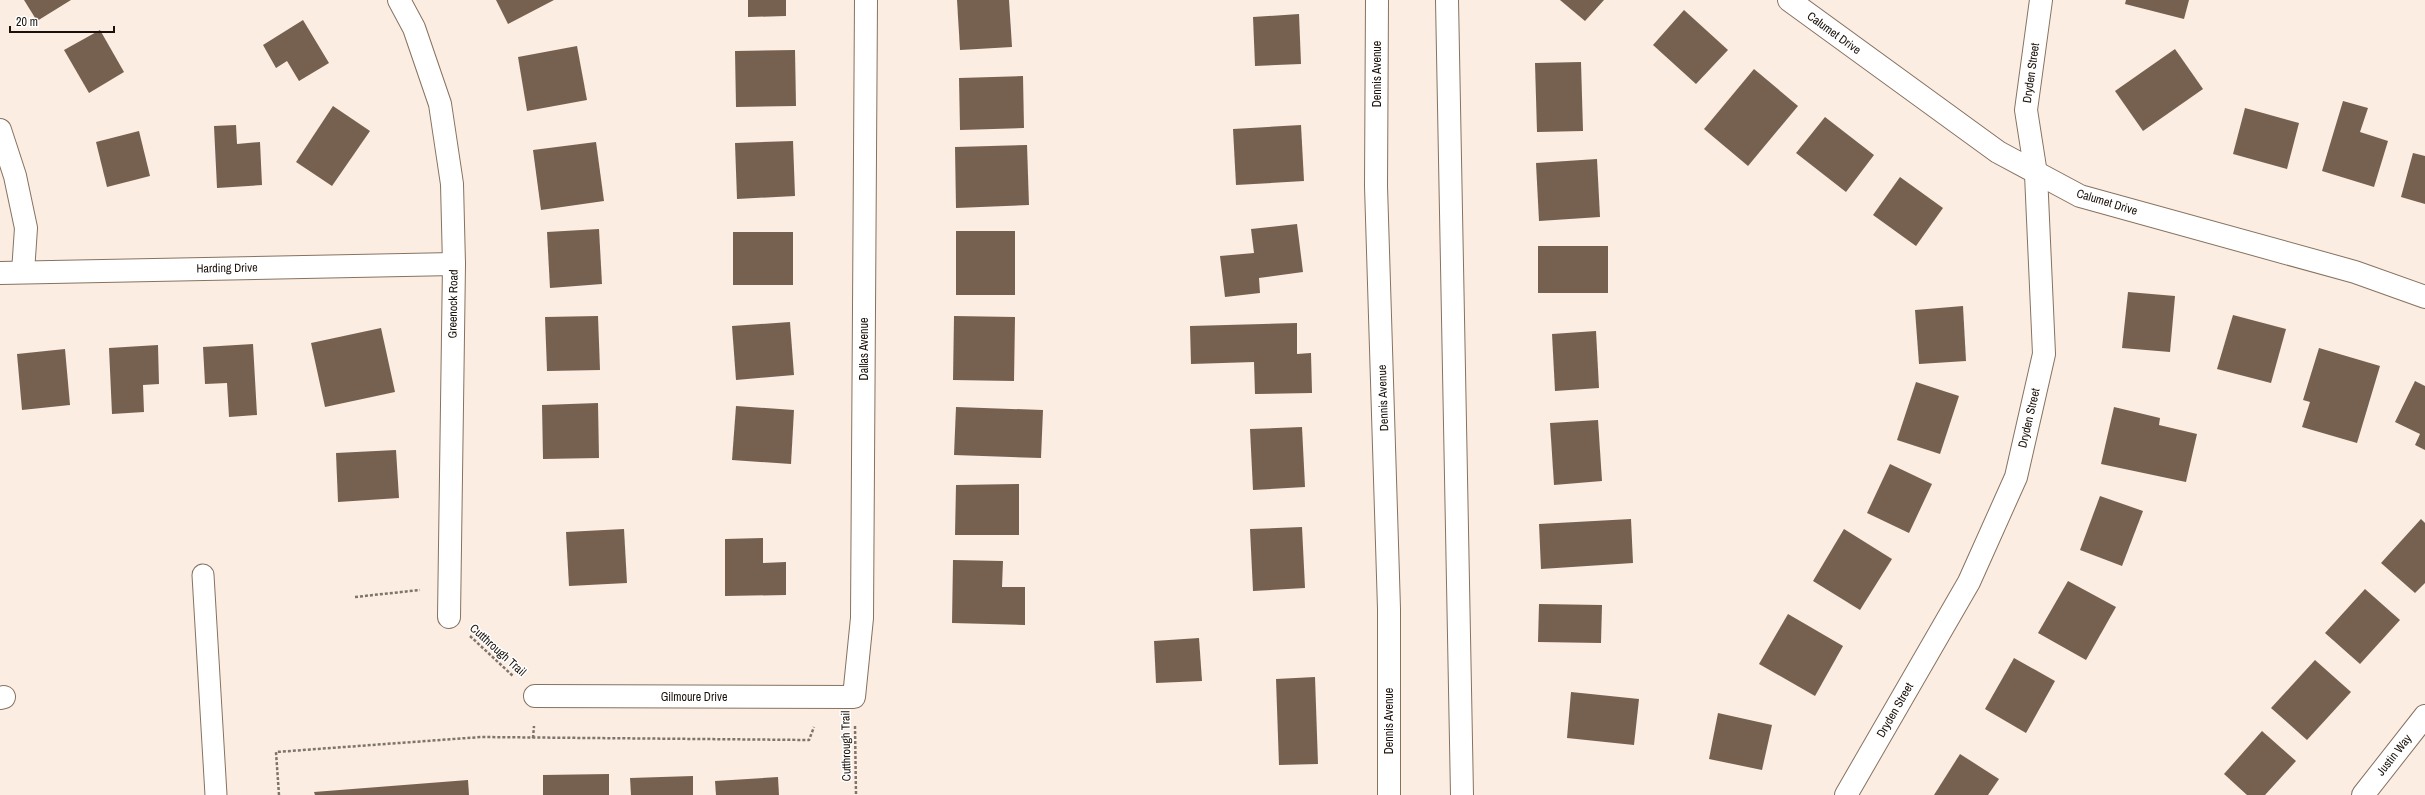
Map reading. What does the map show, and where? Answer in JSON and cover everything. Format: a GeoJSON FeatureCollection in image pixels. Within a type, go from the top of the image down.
{"type":"FeatureCollection","features":[{"type":"Feature","properties":{"kind":"street","name":"Greenock Road"},"geometry":{"type":"LineString","coordinates":[[399,0],[414,28],[440,104],[452,184],[454,264],[449,617]]}},
{"type":"Feature","properties":{"kind":"street","name":"Dallas Avenue"},"geometry":{"type":"LineString","coordinates":[[854,697],[862,618],[866,0]]}},
{"type":"Feature","properties":{"kind":"street","name":"Dennis Avenue"},"geometry":{"type":"LineString","coordinates":[[1377,0],[1376,186],[1389,609],[1389,795]]}},
{"type":"Feature","properties":{"kind":"street"},"geometry":{"type":"LineString","coordinates":[[1447,0],[1462,795]]}},
{"type":"Feature","properties":{"kind":"street","name":"Calumet Drive"},"geometry":{"type":"LineString","coordinates":[[1789,0],[1998,152],[2036,174],[2080,196],[2354,272],[2425,297]]}},
{"type":"Feature","properties":{"kind":"street","name":"Dryden Street"},"geometry":{"type":"LineString","coordinates":[[1846,795],[1969,582],[2016,477],[2044,354],[2036,174],[2026,110],[2041,0]]}},
{"type":"Feature","properties":{"kind":"street"},"geometry":{"type":"LineString","coordinates":[[0,130],[15,176],[26,228],[22,272]]}},
{"type":"Feature","properties":{"kind":"street","name":"Harding Drive"},"geometry":{"type":"LineString","coordinates":[[0,273],[454,264]]}},
{"type":"Feature","properties":{"kind":"street","name":"Gilmoure Drive"},"geometry":{"type":"LineString","coordinates":[[535,696],[854,697]]}},
{"type":"Feature","properties":{"kind":"street","name":"Justin Way"},"geometry":{"type":"LineString","coordinates":[[2363,795],[2425,716]]}},
{"type":"Feature","properties":{"kind":"lane"},"geometry":{"type":"LineString","coordinates":[[203,574],[216,795]]}},
{"type":"Feature","properties":{"kind":"path"},"geometry":{"type":"LineString","coordinates":[[355,597],[449,587]]}},
{"type":"Feature","properties":{"kind":"path","name":"Cutthrough Trail"},"geometry":{"type":"LineString","coordinates":[[449,617],[535,696]]}},
{"type":"Feature","properties":{"kind":"path"},"geometry":{"type":"LineString","coordinates":[[279,795],[276,752],[481,738],[809,740],[827,697]]}},
{"type":"Feature","properties":{"kind":"path","name":"Cutthrough Trail"},"geometry":{"type":"LineString","coordinates":[[854,697],[856,795]]}},
{"type":"Feature","properties":{"kind":"building"},"geometry":{"type":"Polygon","coordinates":[[[24,0],[71,0],[37,21],[24,0]]]}},
{"type":"Feature","properties":{"kind":"building"},"geometry":{"type":"Polygon","coordinates":[[[496,0],[554,0],[508,24],[496,0]]]}},
{"type":"Feature","properties":{"kind":"building"},"geometry":{"type":"Polygon","coordinates":[[[748,0],[786,0],[786,16],[748,17],[748,0]]]}},
{"type":"Feature","properties":{"kind":"building"},"geometry":{"type":"Polygon","coordinates":[[[957,0],[1009,0],[1012,47],[960,50],[957,0]]]}},
{"type":"Feature","properties":{"kind":"building"},"geometry":{"type":"Polygon","coordinates":[[[1560,0],[1604,0],[1585,21],[1560,0]]]}},
{"type":"Feature","properties":{"kind":"building"},"geometry":{"type":"Polygon","coordinates":[[[2126,0],[2189,0],[2184,19],[2125,4],[2126,0]]]}},
{"type":"Feature","properties":{"kind":"building"},"geometry":{"type":"Polygon","coordinates":[[[1684,10],[1728,50],[1696,84],[1653,45],[1684,10]]]}},
{"type":"Feature","properties":{"kind":"building"},"geometry":{"type":"Polygon","coordinates":[[[1299,14],[1301,64],[1255,66],[1253,17],[1299,14]]]}},
{"type":"Feature","properties":{"kind":"building"},"geometry":{"type":"Polygon","coordinates":[[[303,20],[329,63],[299,81],[287,61],[276,68],[263,45],[303,20]]]}},
{"type":"Feature","properties":{"kind":"building"},"geometry":{"type":"Polygon","coordinates":[[[100,30],[124,72],[89,93],[64,50],[100,30]]]}},
{"type":"Feature","properties":{"kind":"building"},"geometry":{"type":"Polygon","coordinates":[[[577,46],[587,100],[527,111],[518,57],[577,46]]]}},
{"type":"Feature","properties":{"kind":"building"},"geometry":{"type":"Polygon","coordinates":[[[2175,49],[2203,89],[2143,131],[2115,91],[2175,49]]]}},
{"type":"Feature","properties":{"kind":"building"},"geometry":{"type":"Polygon","coordinates":[[[795,50],[796,106],[736,107],[735,51],[795,50]]]}},
{"type":"Feature","properties":{"kind":"building"},"geometry":{"type":"Polygon","coordinates":[[[1581,62],[1583,131],[1537,132],[1535,63],[1581,62]]]}},
{"type":"Feature","properties":{"kind":"building"},"geometry":{"type":"Polygon","coordinates":[[[1754,69],[1798,106],[1748,166],[1704,129],[1754,69]]]}},
{"type":"Feature","properties":{"kind":"building"},"geometry":{"type":"Polygon","coordinates":[[[1023,76],[1024,128],[960,130],[959,78],[1023,76]]]}},
{"type":"Feature","properties":{"kind":"building"},"geometry":{"type":"Polygon","coordinates":[[[2343,101],[2368,108],[2360,132],[2388,141],[2374,187],[2322,171],[2343,101]]]}},
{"type":"Feature","properties":{"kind":"building"},"geometry":{"type":"Polygon","coordinates":[[[333,106],[370,131],[332,186],[296,162],[333,106]]]}},
{"type":"Feature","properties":{"kind":"building"},"geometry":{"type":"Polygon","coordinates":[[[2245,108],[2299,123],[2287,169],[2233,154],[2245,108]]]}},
{"type":"Feature","properties":{"kind":"building"},"geometry":{"type":"Polygon","coordinates":[[[1825,117],[1874,155],[1846,192],[1796,153],[1825,117]]]}},
{"type":"Feature","properties":{"kind":"building"},"geometry":{"type":"Polygon","coordinates":[[[236,125],[237,144],[260,142],[262,185],[217,188],[214,126],[236,125]]]}},
{"type":"Feature","properties":{"kind":"building"},"geometry":{"type":"Polygon","coordinates":[[[1301,125],[1304,181],[1236,185],[1233,129],[1301,125]]]}},
{"type":"Feature","properties":{"kind":"building"},"geometry":{"type":"Polygon","coordinates":[[[139,131],[150,176],[107,187],[96,142],[139,131]]]}},
{"type":"Feature","properties":{"kind":"building"},"geometry":{"type":"Polygon","coordinates":[[[793,141],[795,196],[737,199],[735,143],[793,141]]]}},
{"type":"Feature","properties":{"kind":"building"},"geometry":{"type":"Polygon","coordinates":[[[596,142],[604,201],[541,210],[533,150],[596,142]]]}},
{"type":"Feature","properties":{"kind":"building"},"geometry":{"type":"Polygon","coordinates":[[[1027,145],[1029,205],[956,208],[955,147],[1027,145]]]}},
{"type":"Feature","properties":{"kind":"building"},"geometry":{"type":"Polygon","coordinates":[[[2413,153],[2425,156],[2425,204],[2401,197],[2413,153]]]}},
{"type":"Feature","properties":{"kind":"building"},"geometry":{"type":"Polygon","coordinates":[[[1597,159],[1600,217],[1539,221],[1536,163],[1597,159]]]}},
{"type":"Feature","properties":{"kind":"building"},"geometry":{"type":"Polygon","coordinates":[[[1900,177],[1943,208],[1916,246],[1873,215],[1900,177]]]}},
{"type":"Feature","properties":{"kind":"building"},"geometry":{"type":"Polygon","coordinates":[[[1297,224],[1303,272],[1259,278],[1260,293],[1225,297],[1220,256],[1254,253],[1251,229],[1297,224]]]}},
{"type":"Feature","properties":{"kind":"building"},"geometry":{"type":"Polygon","coordinates":[[[599,229],[602,284],[550,288],[547,232],[599,229]]]}},
{"type":"Feature","properties":{"kind":"building"},"geometry":{"type":"Polygon","coordinates":[[[956,231],[1015,231],[1015,295],[956,295],[956,231]]]}},
{"type":"Feature","properties":{"kind":"building"},"geometry":{"type":"Polygon","coordinates":[[[733,232],[793,232],[793,285],[733,285],[733,232]]]}},
{"type":"Feature","properties":{"kind":"building"},"geometry":{"type":"Polygon","coordinates":[[[1538,246],[1608,246],[1608,293],[1538,293],[1538,246]]]}},
{"type":"Feature","properties":{"kind":"building"},"geometry":{"type":"Polygon","coordinates":[[[2128,292],[2175,296],[2170,352],[2122,348],[2128,292]]]}},
{"type":"Feature","properties":{"kind":"building"},"geometry":{"type":"Polygon","coordinates":[[[1963,306],[1966,361],[1919,364],[1915,310],[1963,306]]]}},
{"type":"Feature","properties":{"kind":"building"},"geometry":{"type":"Polygon","coordinates":[[[2233,315],[2286,329],[2271,383],[2217,369],[2233,315]]]}},
{"type":"Feature","properties":{"kind":"building"},"geometry":{"type":"Polygon","coordinates":[[[598,316],[600,370],[547,371],[545,317],[598,316]]]}},
{"type":"Feature","properties":{"kind":"building"},"geometry":{"type":"Polygon","coordinates":[[[954,316],[1015,317],[1014,381],[953,380],[954,316]]]}},
{"type":"Feature","properties":{"kind":"building"},"geometry":{"type":"Polygon","coordinates":[[[790,322],[794,375],[736,380],[732,326],[790,322]]]}},
{"type":"Feature","properties":{"kind":"building"},"geometry":{"type":"Polygon","coordinates":[[[1297,323],[1297,354],[1311,353],[1312,393],[1255,394],[1254,362],[1191,364],[1190,326],[1297,323]]]}},
{"type":"Feature","properties":{"kind":"building"},"geometry":{"type":"Polygon","coordinates":[[[381,328],[395,392],[325,407],[311,343],[381,328]]]}},
{"type":"Feature","properties":{"kind":"building"},"geometry":{"type":"Polygon","coordinates":[[[1596,331],[1599,388],[1555,391],[1552,334],[1596,331]]]}},
{"type":"Feature","properties":{"kind":"building"},"geometry":{"type":"Polygon","coordinates":[[[253,344],[257,415],[229,417],[227,383],[205,384],[203,347],[253,344]]]}},
{"type":"Feature","properties":{"kind":"building"},"geometry":{"type":"Polygon","coordinates":[[[158,345],[159,384],[143,385],[144,412],[112,414],[109,348],[158,345]]]}},
{"type":"Feature","properties":{"kind":"building"},"geometry":{"type":"Polygon","coordinates":[[[2319,348],[2380,366],[2357,443],[2302,427],[2310,402],[2303,400],[2319,348]]]}},
{"type":"Feature","properties":{"kind":"building"},"geometry":{"type":"Polygon","coordinates":[[[65,349],[70,405],[22,410],[17,354],[65,349]]]}},
{"type":"Feature","properties":{"kind":"building"},"geometry":{"type":"Polygon","coordinates":[[[2415,381],[2425,386],[2425,450],[2415,445],[2420,434],[2395,422],[2415,381]]]}},
{"type":"Feature","properties":{"kind":"building"},"geometry":{"type":"Polygon","coordinates":[[[1916,382],[1959,396],[1940,454],[1897,440],[1916,382]]]}},
{"type":"Feature","properties":{"kind":"building"},"geometry":{"type":"Polygon","coordinates":[[[598,403],[599,458],[543,459],[542,405],[598,403]]]}},
{"type":"Feature","properties":{"kind":"building"},"geometry":{"type":"Polygon","coordinates":[[[736,406],[794,410],[791,464],[732,460],[736,406]]]}},
{"type":"Feature","properties":{"kind":"building"},"geometry":{"type":"Polygon","coordinates":[[[956,407],[1043,410],[1041,458],[954,455],[956,407]]]}},
{"type":"Feature","properties":{"kind":"building"},"geometry":{"type":"Polygon","coordinates":[[[2114,407],[2160,418],[2159,425],[2197,434],[2186,482],[2101,464],[2114,407]]]}},
{"type":"Feature","properties":{"kind":"building"},"geometry":{"type":"Polygon","coordinates":[[[1598,420],[1602,481],[1554,485],[1550,423],[1598,420]]]}},
{"type":"Feature","properties":{"kind":"building"},"geometry":{"type":"Polygon","coordinates":[[[1302,427],[1305,487],[1253,490],[1250,429],[1302,427]]]}},
{"type":"Feature","properties":{"kind":"building"},"geometry":{"type":"Polygon","coordinates":[[[396,450],[399,498],[338,502],[336,453],[396,450]]]}},
{"type":"Feature","properties":{"kind":"building"},"geometry":{"type":"Polygon","coordinates":[[[1890,464],[1932,484],[1909,533],[1867,513],[1890,464]]]}},
{"type":"Feature","properties":{"kind":"building"},"geometry":{"type":"Polygon","coordinates":[[[1019,484],[1019,535],[955,535],[956,485],[1019,484]]]}},
{"type":"Feature","properties":{"kind":"building"},"geometry":{"type":"Polygon","coordinates":[[[2100,496],[2143,511],[2122,566],[2080,550],[2100,496]]]}},
{"type":"Feature","properties":{"kind":"building"},"geometry":{"type":"Polygon","coordinates":[[[1631,519],[1633,563],[1541,569],[1539,524],[1631,519]]]}},
{"type":"Feature","properties":{"kind":"building"},"geometry":{"type":"Polygon","coordinates":[[[2421,519],[2425,523],[2425,583],[2415,593],[2381,563],[2421,519]]]}},
{"type":"Feature","properties":{"kind":"building"},"geometry":{"type":"Polygon","coordinates":[[[1302,527],[1305,588],[1253,591],[1250,529],[1302,527]]]}},
{"type":"Feature","properties":{"kind":"building"},"geometry":{"type":"Polygon","coordinates":[[[624,529],[627,583],[569,586],[566,532],[624,529]]]}},
{"type":"Feature","properties":{"kind":"building"},"geometry":{"type":"Polygon","coordinates":[[[1844,529],[1892,559],[1860,610],[1813,581],[1844,529]]]}},
{"type":"Feature","properties":{"kind":"building"},"geometry":{"type":"Polygon","coordinates":[[[763,538],[763,563],[786,562],[786,595],[725,596],[725,539],[763,538]]]}},
{"type":"Feature","properties":{"kind":"building"},"geometry":{"type":"Polygon","coordinates":[[[953,560],[1003,561],[1002,587],[1025,587],[1025,625],[952,623],[953,560]]]}},
{"type":"Feature","properties":{"kind":"building"},"geometry":{"type":"Polygon","coordinates":[[[2068,581],[2116,607],[2086,660],[2038,633],[2068,581]]]}},
{"type":"Feature","properties":{"kind":"building"},"geometry":{"type":"Polygon","coordinates":[[[2365,589],[2400,620],[2360,664],[2325,633],[2365,589]]]}},
{"type":"Feature","properties":{"kind":"building"},"geometry":{"type":"Polygon","coordinates":[[[1539,604],[1602,605],[1601,643],[1538,642],[1539,604]]]}},
{"type":"Feature","properties":{"kind":"building"},"geometry":{"type":"Polygon","coordinates":[[[1788,614],[1843,646],[1815,696],[1759,664],[1788,614]]]}},
{"type":"Feature","properties":{"kind":"building"},"geometry":{"type":"Polygon","coordinates":[[[1199,638],[1202,681],[1156,683],[1154,641],[1199,638]]]}},
{"type":"Feature","properties":{"kind":"building"},"geometry":{"type":"Polygon","coordinates":[[[2014,658],[2055,681],[2026,733],[1985,709],[2014,658]]]}},
{"type":"Feature","properties":{"kind":"building"},"geometry":{"type":"Polygon","coordinates":[[[2315,660],[2351,692],[2307,740],[2271,708],[2315,660]]]}},
{"type":"Feature","properties":{"kind":"building"},"geometry":{"type":"Polygon","coordinates":[[[1315,677],[1318,764],[1279,765],[1276,679],[1315,677]]]}},
{"type":"Feature","properties":{"kind":"building"},"geometry":{"type":"Polygon","coordinates":[[[1571,692],[1639,699],[1634,745],[1567,738],[1571,692]]]}},
{"type":"Feature","properties":{"kind":"building"},"geometry":{"type":"Polygon","coordinates":[[[1718,713],[1772,725],[1762,770],[1709,759],[1718,713]]]}},
{"type":"Feature","properties":{"kind":"building"},"geometry":{"type":"Polygon","coordinates":[[[2262,731],[2296,761],[2265,795],[2247,795],[2224,774],[2262,731]]]}},
{"type":"Feature","properties":{"kind":"building"},"geometry":{"type":"Polygon","coordinates":[[[1960,754],[1999,779],[1988,795],[1934,795],[1960,754]]]}},
{"type":"Feature","properties":{"kind":"building"},"geometry":{"type":"Polygon","coordinates":[[[609,774],[609,795],[543,795],[543,775],[609,774]]]}},
{"type":"Feature","properties":{"kind":"building"},"geometry":{"type":"Polygon","coordinates":[[[693,776],[693,795],[631,795],[630,778],[693,776]]]}},
{"type":"Feature","properties":{"kind":"building"},"geometry":{"type":"Polygon","coordinates":[[[778,777],[779,795],[716,795],[715,781],[778,777]]]}},
{"type":"Feature","properties":{"kind":"building"},"geometry":{"type":"Polygon","coordinates":[[[468,780],[469,795],[315,795],[314,792],[468,780]]]}}]}
